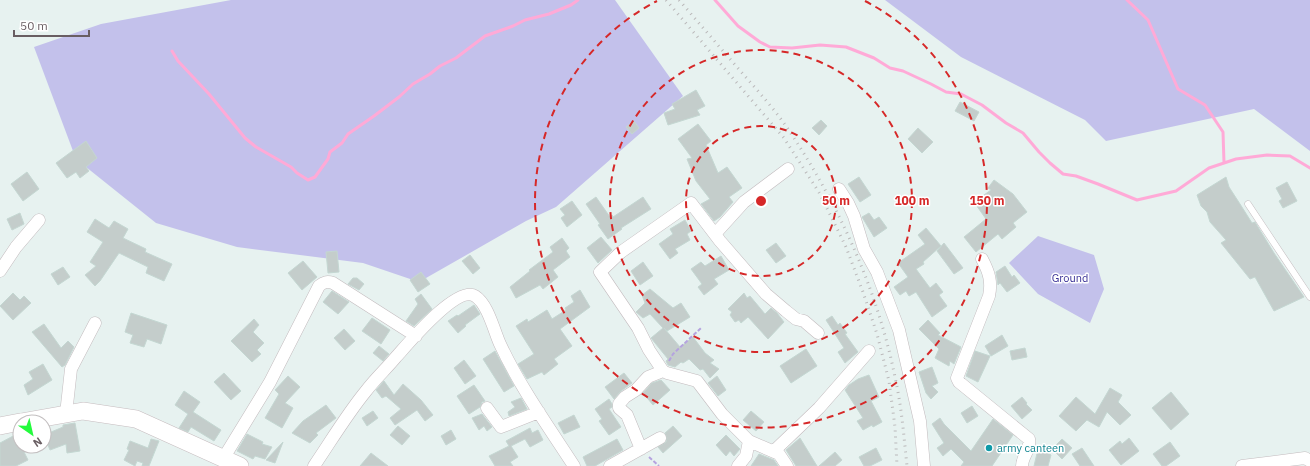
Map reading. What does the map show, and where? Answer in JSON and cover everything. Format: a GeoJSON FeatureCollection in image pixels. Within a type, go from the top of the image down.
{"type":"FeatureCollection","features":[{"type":"Feature","properties":{"kind":"main road"},"geometry":{"type":"LineString","coordinates":[[52,416],[83,411],[136,419],[240,466]]}},
{"type":"Feature","properties":{"kind":"main road"},"geometry":{"type":"LineString","coordinates":[[0,426],[12,424]]}},
{"type":"Feature","properties":{"kind":"street"},"geometry":{"type":"LineString","coordinates":[[715,234],[744,202],[788,169]]}},
{"type":"Feature","properties":{"kind":"street"},"geometry":{"type":"LineString","coordinates":[[839,189],[854,216],[863,245],[877,272],[899,330],[920,421],[924,466]]}},
{"type":"Feature","properties":{"kind":"street"},"geometry":{"type":"LineString","coordinates":[[787,466],[779,454],[749,441],[722,414],[697,381],[667,374],[663,371],[649,350],[638,328],[600,272],[621,252],[692,203],[715,234],[766,294],[786,312],[796,319],[804,321],[818,333]]}},
{"type":"Feature","properties":{"kind":"street"},"geometry":{"type":"LineString","coordinates":[[0,271],[16,247],[39,220]]}},
{"type":"Feature","properties":{"kind":"street"},"geometry":{"type":"LineString","coordinates":[[982,259],[990,276],[991,283],[989,296],[957,378],[959,382],[989,408],[1029,439],[1030,446],[1022,462],[1022,466]]}},
{"type":"Feature","properties":{"kind":"street"},"geometry":{"type":"LineString","coordinates":[[223,459],[270,382],[312,299],[322,283],[333,282],[416,336]]}},
{"type":"Feature","properties":{"kind":"street"},"geometry":{"type":"LineString","coordinates":[[314,466],[365,392],[435,315],[446,306],[461,298],[474,296],[489,316],[503,350],[522,385],[574,466]]}},
{"type":"Feature","properties":{"kind":"street"},"geometry":{"type":"LineString","coordinates":[[66,414],[71,369],[94,323]]}},
{"type":"Feature","properties":{"kind":"street"},"geometry":{"type":"LineString","coordinates":[[774,451],[819,408],[869,351]]}},
{"type":"Feature","properties":{"kind":"street"},"geometry":{"type":"LineString","coordinates":[[641,449],[626,415],[619,408],[619,404],[636,390],[648,377],[663,371]]}},
{"type":"Feature","properties":{"kind":"street"},"geometry":{"type":"LineString","coordinates":[[487,408],[501,427],[539,412]]}},
{"type":"Feature","properties":{"kind":"street"},"geometry":{"type":"LineString","coordinates":[[610,466],[660,438]]}},
{"type":"Feature","properties":{"kind":"street"},"geometry":{"type":"LineString","coordinates":[[738,466],[746,456],[749,441]]}},
{"type":"Feature","properties":{"kind":"street"},"geometry":{"type":"LineString","coordinates":[[1242,466],[1305,458],[1310,461]]}},
{"type":"Feature","properties":{"kind":"lane"},"geometry":{"type":"LineString","coordinates":[[1248,204],[1310,297]]}},
{"type":"Feature","properties":{"kind":"path"},"geometry":{"type":"LineString","coordinates":[[663,371],[673,354],[701,328]]}},
{"type":"Feature","properties":{"kind":"green space"},"geometry":{"type":"Polygon","coordinates":[[[231,0],[615,0],[683,96],[556,207],[526,221],[419,282],[363,263],[237,247],[156,223],[76,159],[34,47],[101,24],[231,0]]]}},
{"type":"Feature","properties":{"kind":"green space"},"geometry":{"type":"Polygon","coordinates":[[[885,0],[1310,0],[1310,151],[1254,109],[1106,141],[1085,120],[961,57],[885,0]]]}},
{"type":"Feature","properties":{"kind":"green space","name":"Ground"},"geometry":{"type":"Polygon","coordinates":[[[1038,236],[1094,255],[1104,289],[1090,323],[1038,294],[1009,263],[1038,236]]]}},
{"type":"Feature","properties":{"kind":"building"},"geometry":{"type":"Polygon","coordinates":[[[696,90],[705,106],[697,110],[700,115],[668,125],[664,113],[675,109],[672,104],[696,90]]]}},
{"type":"Feature","properties":{"kind":"building"},"geometry":{"type":"Polygon","coordinates":[[[960,102],[979,112],[974,121],[955,111],[960,102]]]}},
{"type":"Feature","properties":{"kind":"building"},"geometry":{"type":"Polygon","coordinates":[[[821,120],[827,126],[819,135],[812,128],[821,120]]]}},
{"type":"Feature","properties":{"kind":"building"},"geometry":{"type":"Polygon","coordinates":[[[634,121],[639,128],[632,134],[626,127],[634,121]]]}},
{"type":"Feature","properties":{"kind":"building"},"geometry":{"type":"Polygon","coordinates":[[[698,124],[711,141],[706,145],[718,173],[727,167],[742,188],[729,197],[733,202],[720,217],[714,221],[701,204],[710,199],[696,181],[687,159],[692,158],[678,139],[698,124]]]}},
{"type":"Feature","properties":{"kind":"building"},"geometry":{"type":"Polygon","coordinates":[[[918,128],[933,142],[922,153],[908,139],[918,128]]]}},
{"type":"Feature","properties":{"kind":"building"},"geometry":{"type":"Polygon","coordinates":[[[86,141],[97,158],[86,167],[89,171],[80,178],[76,172],[67,178],[56,163],[86,141]]]}},
{"type":"Feature","properties":{"kind":"building"},"geometry":{"type":"Polygon","coordinates":[[[27,172],[39,189],[23,201],[11,184],[27,172]]]}},
{"type":"Feature","properties":{"kind":"building"},"geometry":{"type":"Polygon","coordinates":[[[859,177],[871,195],[860,202],[848,184],[859,177]]]}},
{"type":"Feature","properties":{"kind":"building"},"geometry":{"type":"Polygon","coordinates":[[[1226,177],[1229,187],[1252,223],[1255,222],[1304,297],[1274,311],[1255,277],[1250,279],[1221,243],[1226,240],[1210,222],[1207,212],[1201,206],[1197,195],[1226,177]]]}},
{"type":"Feature","properties":{"kind":"building"},"geometry":{"type":"Polygon","coordinates":[[[994,180],[1013,194],[1027,212],[1013,223],[1016,227],[1002,239],[998,234],[976,252],[964,237],[986,219],[974,202],[991,190],[988,188],[994,180]]]}},
{"type":"Feature","properties":{"kind":"building"},"geometry":{"type":"Polygon","coordinates":[[[1287,182],[1297,201],[1283,208],[1279,201],[1282,199],[1276,188],[1287,182]]]}},
{"type":"Feature","properties":{"kind":"building"},"geometry":{"type":"Polygon","coordinates":[[[596,197],[610,217],[612,215],[613,217],[643,197],[651,209],[621,228],[622,229],[608,239],[598,225],[600,224],[586,204],[596,197]]]}},
{"type":"Feature","properties":{"kind":"building"},"geometry":{"type":"Polygon","coordinates":[[[572,201],[582,215],[567,227],[561,218],[565,215],[560,209],[572,201]]]}},
{"type":"Feature","properties":{"kind":"building"},"geometry":{"type":"Polygon","coordinates":[[[20,213],[24,224],[12,230],[7,219],[20,213]]]}},
{"type":"Feature","properties":{"kind":"building"},"geometry":{"type":"Polygon","coordinates":[[[869,213],[874,220],[879,217],[887,228],[874,237],[862,217],[869,213]]]}},
{"type":"Feature","properties":{"kind":"building"},"geometry":{"type":"Polygon","coordinates":[[[95,219],[109,228],[114,221],[128,229],[123,238],[146,249],[145,252],[172,264],[164,281],[146,273],[148,267],[119,253],[95,286],[85,275],[96,266],[90,262],[103,242],[87,232],[95,219]]]}},
{"type":"Feature","properties":{"kind":"building"},"geometry":{"type":"Polygon","coordinates":[[[685,220],[691,231],[687,234],[690,240],[675,249],[678,253],[670,259],[659,244],[673,234],[670,229],[685,220]]]}},
{"type":"Feature","properties":{"kind":"building"},"geometry":{"type":"Polygon","coordinates":[[[926,228],[941,246],[923,262],[924,264],[916,269],[930,288],[936,283],[943,292],[939,295],[947,306],[932,317],[916,292],[909,296],[906,291],[900,295],[894,287],[908,277],[898,263],[925,244],[918,235],[926,228]]]}},
{"type":"Feature","properties":{"kind":"building"},"geometry":{"type":"Polygon","coordinates":[[[601,237],[612,250],[598,263],[587,248],[601,237]]]}},
{"type":"Feature","properties":{"kind":"building"},"geometry":{"type":"Polygon","coordinates":[[[562,238],[569,248],[566,251],[570,257],[553,270],[558,277],[543,289],[540,285],[516,298],[510,287],[553,252],[550,247],[562,238]]]}},
{"type":"Feature","properties":{"kind":"building"},"geometry":{"type":"Polygon","coordinates":[[[776,243],[786,256],[776,263],[766,250],[776,243]]]}},
{"type":"Feature","properties":{"kind":"building"},"geometry":{"type":"Polygon","coordinates":[[[944,243],[963,268],[954,274],[937,251],[944,243]]]}},
{"type":"Feature","properties":{"kind":"building"},"geometry":{"type":"Polygon","coordinates":[[[337,251],[339,272],[328,273],[326,252],[337,251]]]}},
{"type":"Feature","properties":{"kind":"building"},"geometry":{"type":"Polygon","coordinates":[[[470,255],[480,268],[473,274],[462,261],[470,255]]]}},
{"type":"Feature","properties":{"kind":"building"},"geometry":{"type":"Polygon","coordinates":[[[721,256],[729,270],[714,279],[718,284],[704,295],[698,287],[702,284],[691,269],[701,262],[705,266],[721,256]]]}},
{"type":"Feature","properties":{"kind":"building"},"geometry":{"type":"Polygon","coordinates":[[[303,261],[317,277],[302,290],[288,273],[303,261]]]}},
{"type":"Feature","properties":{"kind":"building"},"geometry":{"type":"Polygon","coordinates":[[[643,262],[653,276],[640,285],[631,271],[643,262]]]}},
{"type":"Feature","properties":{"kind":"building"},"geometry":{"type":"Polygon","coordinates":[[[1005,266],[1012,277],[1014,275],[1020,283],[1007,292],[1000,283],[998,285],[996,272],[1005,266]]]}},
{"type":"Feature","properties":{"kind":"building"},"geometry":{"type":"Polygon","coordinates":[[[63,267],[70,277],[58,285],[51,274],[63,267]]]}},
{"type":"Feature","properties":{"kind":"building"},"geometry":{"type":"Polygon","coordinates":[[[421,272],[430,284],[418,292],[410,280],[421,272]]]}},
{"type":"Feature","properties":{"kind":"building"},"geometry":{"type":"Polygon","coordinates":[[[353,278],[357,278],[364,284],[359,290],[348,284],[353,278]]]}},
{"type":"Feature","properties":{"kind":"building"},"geometry":{"type":"Polygon","coordinates":[[[650,289],[673,308],[681,303],[690,317],[667,331],[664,328],[680,347],[693,337],[705,353],[714,360],[710,363],[719,369],[710,378],[703,369],[700,370],[689,359],[683,363],[681,362],[675,367],[668,365],[666,361],[668,359],[651,338],[663,328],[650,314],[643,318],[636,312],[645,303],[642,295],[650,289]]]}},
{"type":"Feature","properties":{"kind":"building"},"geometry":{"type":"Polygon","coordinates":[[[580,290],[590,307],[560,329],[572,346],[554,359],[558,364],[544,375],[542,372],[527,379],[518,364],[534,354],[516,326],[527,319],[528,322],[547,310],[552,319],[566,310],[565,308],[574,302],[571,296],[580,290]]]}},
{"type":"Feature","properties":{"kind":"building"},"geometry":{"type":"Polygon","coordinates":[[[332,291],[349,302],[338,314],[323,302],[332,291]]]}},
{"type":"Feature","properties":{"kind":"building"},"geometry":{"type":"Polygon","coordinates":[[[13,293],[20,300],[24,296],[31,303],[13,320],[0,306],[13,293]]]}},
{"type":"Feature","properties":{"kind":"building"},"geometry":{"type":"Polygon","coordinates":[[[744,293],[747,298],[750,296],[765,314],[771,308],[784,322],[768,339],[748,317],[741,323],[739,320],[735,322],[730,315],[732,312],[728,309],[744,293]]]}},
{"type":"Feature","properties":{"kind":"building"},"geometry":{"type":"Polygon","coordinates":[[[421,294],[432,309],[414,326],[406,321],[418,304],[415,299],[421,294]]]}},
{"type":"Feature","properties":{"kind":"building"},"geometry":{"type":"Polygon","coordinates":[[[474,305],[480,314],[465,325],[466,326],[458,333],[448,321],[474,305]]]}},
{"type":"Feature","properties":{"kind":"building"},"geometry":{"type":"Polygon","coordinates":[[[131,313],[167,325],[161,344],[147,339],[144,347],[130,343],[133,335],[125,332],[131,313]]]}},
{"type":"Feature","properties":{"kind":"building"},"geometry":{"type":"Polygon","coordinates":[[[832,316],[838,325],[840,323],[847,333],[845,334],[858,352],[845,363],[838,352],[844,348],[826,320],[832,316]]]}},
{"type":"Feature","properties":{"kind":"building"},"geometry":{"type":"Polygon","coordinates":[[[372,318],[390,330],[381,344],[362,331],[372,318]]]}},
{"type":"Feature","properties":{"kind":"building"},"geometry":{"type":"Polygon","coordinates":[[[254,319],[259,325],[253,332],[264,343],[257,350],[261,354],[252,362],[231,341],[254,319]]]}},
{"type":"Feature","properties":{"kind":"building"},"geometry":{"type":"Polygon","coordinates":[[[928,320],[940,333],[938,335],[961,347],[954,364],[950,361],[949,366],[935,358],[939,349],[919,329],[928,320]]]}},
{"type":"Feature","properties":{"kind":"building"},"geometry":{"type":"Polygon","coordinates":[[[44,324],[61,348],[68,341],[74,347],[65,365],[62,367],[32,332],[44,324]]]}},
{"type":"Feature","properties":{"kind":"building"},"geometry":{"type":"Polygon","coordinates":[[[344,329],[355,341],[345,350],[334,338],[344,329]]]}},
{"type":"Feature","properties":{"kind":"building"},"geometry":{"type":"Polygon","coordinates":[[[1002,335],[1008,346],[991,356],[985,346],[1002,335]]]}},
{"type":"Feature","properties":{"kind":"building"},"geometry":{"type":"Polygon","coordinates":[[[379,346],[389,354],[383,361],[373,353],[379,346]]]}},
{"type":"Feature","properties":{"kind":"building"},"geometry":{"type":"Polygon","coordinates":[[[1025,348],[1027,357],[1012,360],[1010,351],[1025,348]]]}},
{"type":"Feature","properties":{"kind":"building"},"geometry":{"type":"Polygon","coordinates":[[[806,349],[817,366],[791,383],[780,366],[806,349]]]}},
{"type":"Feature","properties":{"kind":"building"},"geometry":{"type":"Polygon","coordinates":[[[495,351],[514,386],[504,392],[483,359],[495,351]]]}},
{"type":"Feature","properties":{"kind":"building"},"geometry":{"type":"Polygon","coordinates":[[[975,351],[990,356],[978,382],[966,376],[975,351]]]}},
{"type":"Feature","properties":{"kind":"building"},"geometry":{"type":"Polygon","coordinates":[[[464,360],[476,376],[465,384],[454,368],[464,360]]]}},
{"type":"Feature","properties":{"kind":"building"},"geometry":{"type":"Polygon","coordinates":[[[43,364],[52,380],[28,395],[24,385],[33,379],[29,372],[43,364]]]}},
{"type":"Feature","properties":{"kind":"building"},"geometry":{"type":"Polygon","coordinates":[[[932,367],[938,383],[932,386],[938,392],[931,399],[926,393],[919,372],[932,367]]]}},
{"type":"Feature","properties":{"kind":"building"},"geometry":{"type":"Polygon","coordinates":[[[224,373],[241,391],[231,400],[214,382],[224,373]]]}},
{"type":"Feature","properties":{"kind":"building"},"geometry":{"type":"Polygon","coordinates":[[[624,373],[632,383],[621,391],[614,399],[605,387],[624,373]]]}},
{"type":"Feature","properties":{"kind":"building"},"geometry":{"type":"Polygon","coordinates":[[[869,375],[879,397],[871,401],[882,422],[863,430],[857,421],[863,418],[845,390],[849,385],[858,379],[869,375]]]}},
{"type":"Feature","properties":{"kind":"building"},"geometry":{"type":"Polygon","coordinates":[[[288,376],[300,387],[285,403],[293,408],[282,428],[265,418],[279,394],[275,390],[288,376]]]}},
{"type":"Feature","properties":{"kind":"building"},"geometry":{"type":"Polygon","coordinates":[[[717,376],[726,390],[718,396],[708,383],[717,376]]]}},
{"type":"Feature","properties":{"kind":"building"},"geometry":{"type":"Polygon","coordinates":[[[661,380],[670,390],[653,405],[643,393],[652,383],[661,380]]]}},
{"type":"Feature","properties":{"kind":"building"},"geometry":{"type":"Polygon","coordinates":[[[384,381],[394,395],[403,384],[421,400],[433,415],[425,421],[417,410],[395,425],[390,418],[401,409],[386,396],[382,398],[376,390],[384,381]]]}},
{"type":"Feature","properties":{"kind":"building"},"geometry":{"type":"Polygon","coordinates":[[[474,385],[485,401],[482,402],[480,407],[469,414],[457,396],[474,385]]]}},
{"type":"Feature","properties":{"kind":"building"},"geometry":{"type":"Polygon","coordinates":[[[1110,388],[1122,395],[1118,402],[1131,415],[1120,425],[1107,412],[1099,427],[1087,420],[1076,431],[1059,416],[1076,397],[1095,414],[1110,388]]]}},
{"type":"Feature","properties":{"kind":"building"},"geometry":{"type":"Polygon","coordinates":[[[184,391],[200,402],[193,412],[221,430],[214,441],[191,427],[188,432],[179,428],[188,414],[175,405],[184,391]]]}},
{"type":"Feature","properties":{"kind":"building"},"geometry":{"type":"Polygon","coordinates":[[[1171,392],[1189,414],[1171,430],[1152,408],[1171,392]]]}},
{"type":"Feature","properties":{"kind":"building"},"geometry":{"type":"Polygon","coordinates":[[[1022,397],[1032,410],[1022,419],[1011,406],[1022,397]]]}},
{"type":"Feature","properties":{"kind":"building"},"geometry":{"type":"Polygon","coordinates":[[[521,398],[527,409],[509,416],[508,412],[515,407],[511,402],[521,398]]]}},
{"type":"Feature","properties":{"kind":"building"},"geometry":{"type":"Polygon","coordinates":[[[609,399],[612,407],[609,409],[621,427],[609,435],[599,421],[602,419],[595,409],[609,399]]]}},
{"type":"Feature","properties":{"kind":"building"},"geometry":{"type":"Polygon","coordinates":[[[326,405],[336,418],[316,433],[318,435],[310,443],[292,433],[303,421],[326,405]]]}},
{"type":"Feature","properties":{"kind":"building"},"geometry":{"type":"Polygon","coordinates":[[[972,406],[978,416],[967,423],[961,413],[972,406]]]}},
{"type":"Feature","properties":{"kind":"building"},"geometry":{"type":"Polygon","coordinates":[[[373,411],[378,418],[367,426],[362,418],[373,411]]]}},
{"type":"Feature","properties":{"kind":"building"},"geometry":{"type":"Polygon","coordinates":[[[751,411],[764,422],[756,431],[743,420],[751,411]]]}},
{"type":"Feature","properties":{"kind":"building"},"geometry":{"type":"Polygon","coordinates":[[[482,414],[492,427],[487,431],[484,426],[479,430],[472,418],[482,414]]]}},
{"type":"Feature","properties":{"kind":"building"},"geometry":{"type":"Polygon","coordinates":[[[574,415],[580,427],[564,434],[558,423],[574,415]]]}},
{"type":"Feature","properties":{"kind":"building","name":"army canteen"},"geometry":{"type":"Polygon","coordinates":[[[940,418],[971,451],[993,419],[1013,435],[992,466],[961,466],[964,462],[951,449],[943,456],[937,448],[944,443],[932,424],[940,418]]]}},
{"type":"Feature","properties":{"kind":"building"},"geometry":{"type":"Polygon","coordinates":[[[75,423],[80,451],[67,453],[66,444],[52,449],[52,432],[63,427],[63,425],[75,423]]]}},
{"type":"Feature","properties":{"kind":"building"},"geometry":{"type":"Polygon","coordinates":[[[398,426],[410,436],[402,445],[390,435],[398,426]]]}},
{"type":"Feature","properties":{"kind":"building"},"geometry":{"type":"Polygon","coordinates":[[[673,426],[682,436],[663,453],[658,447],[666,442],[667,438],[665,433],[673,426]]]}},
{"type":"Feature","properties":{"kind":"building"},"geometry":{"type":"Polygon","coordinates":[[[530,428],[532,433],[538,430],[543,440],[530,447],[525,439],[511,446],[518,457],[510,462],[513,466],[495,466],[489,456],[509,446],[506,441],[530,428]]]}},
{"type":"Feature","properties":{"kind":"building"},"geometry":{"type":"Polygon","coordinates":[[[451,430],[456,439],[446,445],[441,436],[451,430]]]}},
{"type":"Feature","properties":{"kind":"building"},"geometry":{"type":"Polygon","coordinates":[[[247,434],[263,442],[262,444],[272,447],[265,459],[255,456],[253,459],[237,451],[247,434]]]}},
{"type":"Feature","properties":{"kind":"building"},"geometry":{"type":"Polygon","coordinates":[[[726,435],[740,449],[734,456],[730,451],[726,456],[716,445],[726,435]]]}},
{"type":"Feature","properties":{"kind":"building"},"geometry":{"type":"Polygon","coordinates":[[[12,437],[12,454],[25,454],[28,460],[16,466],[0,466],[0,443],[12,437]]]}},
{"type":"Feature","properties":{"kind":"building"},"geometry":{"type":"Polygon","coordinates":[[[800,438],[817,466],[796,466],[786,450],[800,438]]]}},
{"type":"Feature","properties":{"kind":"building"},"geometry":{"type":"Polygon","coordinates":[[[1129,438],[1139,451],[1121,465],[1109,450],[1120,441],[1122,444],[1129,438]]]}},
{"type":"Feature","properties":{"kind":"building"},"geometry":{"type":"Polygon","coordinates":[[[151,439],[159,441],[149,466],[142,466],[143,463],[137,461],[135,466],[124,460],[129,450],[127,449],[130,441],[148,448],[151,439]]]}},
{"type":"Feature","properties":{"kind":"building"},"geometry":{"type":"Polygon","coordinates":[[[617,439],[623,450],[595,466],[587,466],[583,457],[617,439]]]}},
{"type":"Feature","properties":{"kind":"building"},"geometry":{"type":"Polygon","coordinates":[[[1062,439],[1072,448],[1062,459],[1052,449],[1062,439]]]}},
{"type":"Feature","properties":{"kind":"building"},"geometry":{"type":"Polygon","coordinates":[[[283,442],[275,463],[266,460],[283,442]]]}},
{"type":"Feature","properties":{"kind":"building"},"geometry":{"type":"Polygon","coordinates":[[[1170,442],[1180,456],[1166,466],[1162,466],[1153,454],[1170,442]]]}},
{"type":"Feature","properties":{"kind":"building"},"geometry":{"type":"Polygon","coordinates":[[[876,448],[882,460],[870,466],[864,466],[859,457],[876,448]]]}},
{"type":"Feature","properties":{"kind":"building"},"geometry":{"type":"Polygon","coordinates":[[[1082,448],[1094,466],[1080,466],[1072,454],[1082,448]]]}},
{"type":"Feature","properties":{"kind":"building"},"geometry":{"type":"Polygon","coordinates":[[[1038,449],[1044,450],[1051,455],[1048,466],[1034,466],[1038,449]]]}},
{"type":"Feature","properties":{"kind":"building"},"geometry":{"type":"Polygon","coordinates":[[[835,452],[842,460],[835,466],[819,466],[835,452]]]}},
{"type":"Feature","properties":{"kind":"building"},"geometry":{"type":"Polygon","coordinates":[[[371,453],[388,466],[360,466],[371,453]]]}},
{"type":"Feature","properties":{"kind":"building"},"geometry":{"type":"Polygon","coordinates":[[[759,454],[774,460],[778,466],[751,466],[759,454]]]}},
{"type":"Feature","properties":{"kind":"waterway"},"geometry":{"type":"LineString","coordinates":[[172,51],[178,61],[209,94],[245,138],[256,147],[291,167],[308,180],[315,177],[328,159],[330,152],[342,143],[348,134],[399,97],[413,84],[440,66],[456,58],[485,36],[525,20],[549,14],[571,5],[578,0]]}},
{"type":"Feature","properties":{"kind":"waterway"},"geometry":{"type":"LineString","coordinates":[[715,0],[738,26],[760,42],[770,47],[792,48],[820,45],[846,47],[874,58],[890,68],[903,71],[946,92],[961,94],[982,105],[1006,123],[1023,133],[1039,152],[1063,174],[1076,176],[1137,200],[1176,191],[1209,168],[1236,159],[1267,155],[1290,156],[1310,168]]}},
{"type":"Feature","properties":{"kind":"waterway"},"geometry":{"type":"LineString","coordinates":[[1127,0],[1148,20],[1178,89],[1205,105],[1223,132],[1224,163]]}},
{"type":"Feature","properties":{"kind":"railway"},"geometry":{"type":"LineString","coordinates":[[666,0],[784,138],[820,194],[846,247],[877,334],[889,381],[895,427],[897,466]]}},
{"type":"Feature","properties":{"kind":"railway"},"geometry":{"type":"LineString","coordinates":[[679,0],[765,99],[786,126],[827,192],[842,222],[869,285],[889,349],[900,403],[907,466]]}},
{"type":"Feature","properties":{"kind":"place","name":"army canteen"},"geometry":{"type":"Point","coordinates":[989,448]}}]}
